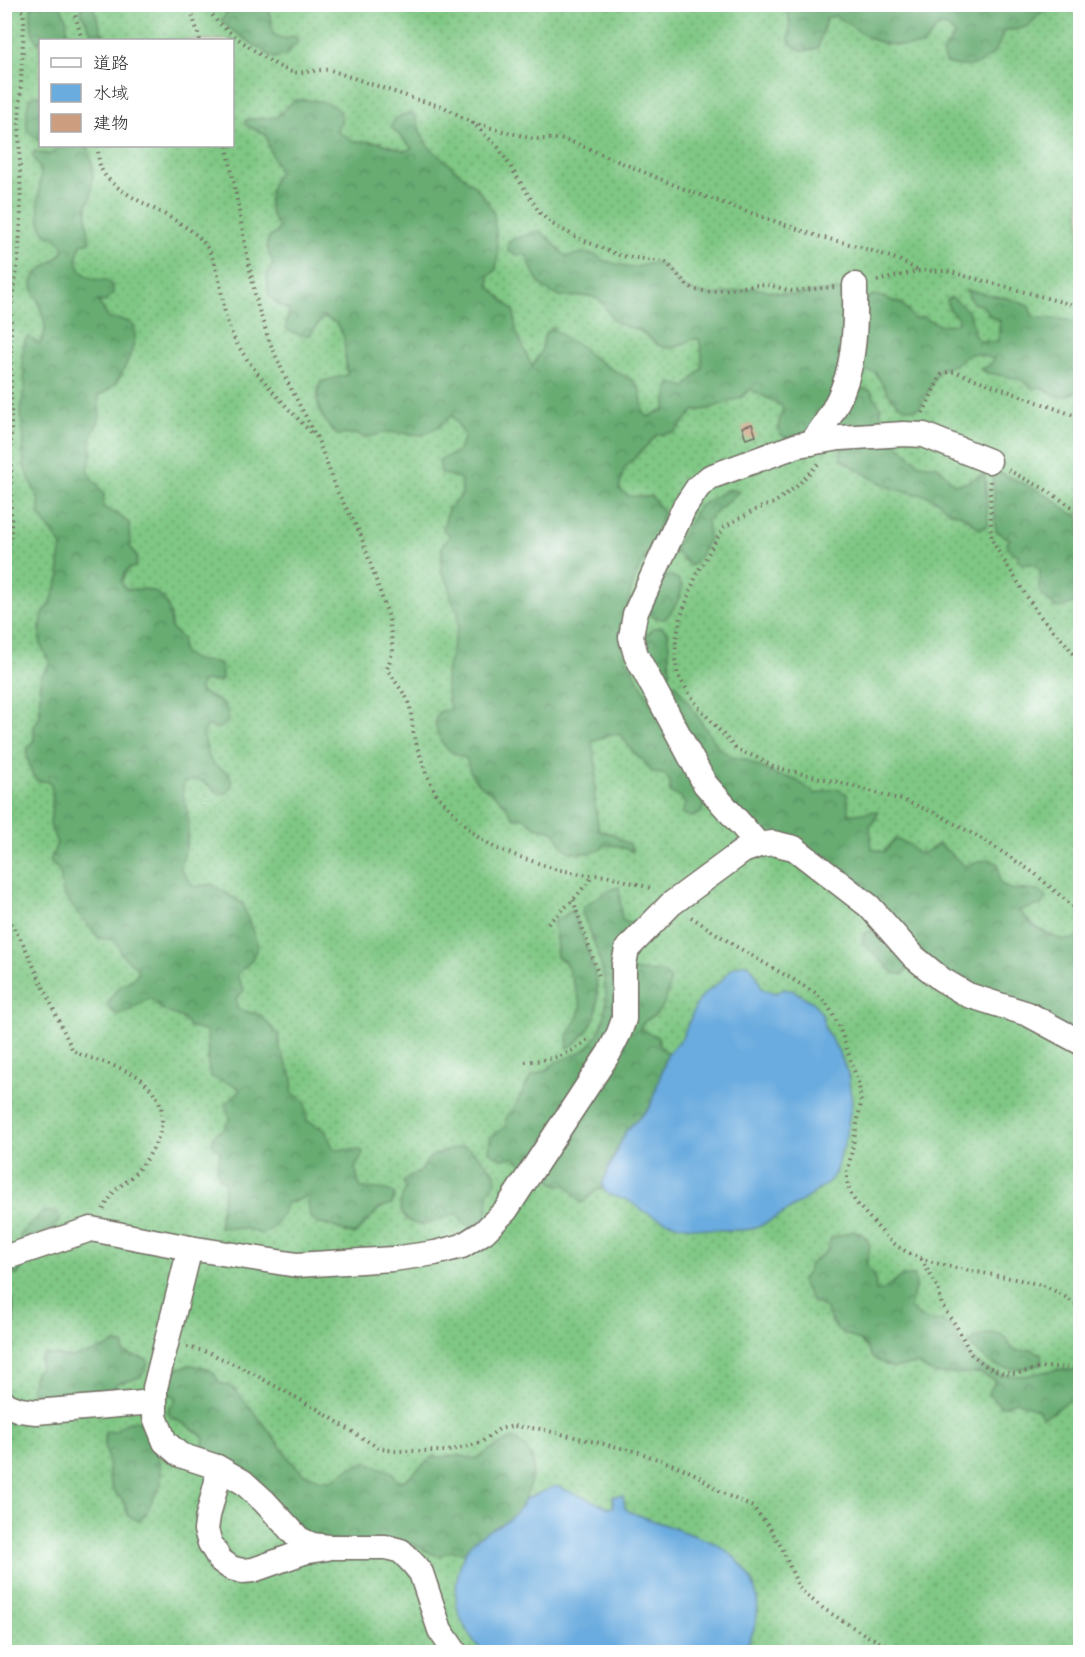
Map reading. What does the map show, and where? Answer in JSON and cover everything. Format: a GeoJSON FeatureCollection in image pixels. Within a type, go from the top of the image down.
{"type":"FeatureCollection","features":[{"type":"Feature","properties":{"kind":"lane"},"geometry":{"type":"LineString","coordinates":[[811,443],[837,405],[851,365],[856,326],[855,285]]}},
{"type":"Feature","properties":{"kind":"lane"},"geometry":{"type":"LineString","coordinates":[[759,845],[705,784],[636,655],[631,637],[635,614],[684,508],[698,487],[710,477],[798,445],[840,438],[924,435],[989,461]]}},
{"type":"Feature","properties":{"kind":"lane"},"geometry":{"type":"LineString","coordinates":[[4,1258],[91,1228],[190,1248],[297,1265],[393,1259],[435,1253],[462,1246],[484,1232],[506,1210],[609,1053],[624,1019],[624,964],[627,949],[676,901],[743,851],[759,845],[773,843],[794,848],[869,906],[914,957],[941,979],[968,995],[1028,1014],[1080,1042]]}},
{"type":"Feature","properties":{"kind":"lane"},"geometry":{"type":"LineString","coordinates":[[190,1248],[155,1388],[155,1417],[159,1432],[172,1450],[180,1455],[217,1467],[243,1482],[299,1539],[312,1545],[386,1547],[400,1551],[421,1573],[441,1630],[455,1653]]}},
{"type":"Feature","properties":{"kind":"lane"},"geometry":{"type":"LineString","coordinates":[[4,1404],[20,1410],[36,1412],[154,1402]]}},
{"type":"Feature","properties":{"kind":"lane"},"geometry":{"type":"LineString","coordinates":[[217,1467],[217,1481],[206,1530],[210,1543],[220,1560],[231,1568],[242,1571],[253,1570],[304,1552],[329,1547]]}},
{"type":"Feature","properties":{"kind":"path"},"geometry":{"type":"LineString","coordinates":[[72,4],[82,39]]}},
{"type":"Feature","properties":{"kind":"path"},"geometry":{"type":"LineString","coordinates":[[189,4],[200,39]]}},
{"type":"Feature","properties":{"kind":"path"},"geometry":{"type":"LineString","coordinates":[[208,4],[219,23],[281,68],[296,73],[317,69],[330,70],[444,107],[473,123],[534,140],[560,139],[575,143],[686,190],[817,236],[899,260],[920,272]]}},
{"type":"Feature","properties":{"kind":"path"},"geometry":{"type":"LineString","coordinates":[[4,572],[11,537],[11,310],[21,218],[20,122],[24,22],[23,11],[6,7]]}},
{"type":"Feature","properties":{"kind":"path"},"geometry":{"type":"LineString","coordinates":[[473,123],[498,147],[540,213],[552,224],[621,256],[666,262],[687,285],[696,291],[710,292],[764,285],[792,291],[855,285],[920,272],[947,271],[1080,307]]}},
{"type":"Feature","properties":{"kind":"path"},"geometry":{"type":"LineString","coordinates":[[97,147],[101,169],[112,182],[128,194],[194,232],[203,242],[214,257],[219,272],[225,313],[234,337],[259,373],[318,440]]}},
{"type":"Feature","properties":{"kind":"path"},"geometry":{"type":"LineString","coordinates":[[227,147],[258,307],[270,343],[287,381],[318,440],[338,493],[360,533],[389,618],[393,638],[393,651],[387,669],[410,706],[418,756],[426,776],[438,795],[475,835],[497,849],[555,869],[594,876],[609,876],[676,901],[737,947],[814,992],[827,1004],[839,1026],[860,1085],[861,1103],[847,1176],[847,1188],[853,1199],[897,1246],[921,1259],[1052,1289],[1080,1308]]}},
{"type":"Feature","properties":{"kind":"path"},"geometry":{"type":"LineString","coordinates":[[913,434],[941,375],[948,372],[956,372],[1073,415]]}},
{"type":"Feature","properties":{"kind":"path"},"geometry":{"type":"LineString","coordinates":[[840,438],[796,486],[774,503],[759,508],[724,527],[697,573],[681,616],[675,659],[678,676],[697,705],[736,749],[773,767],[842,783],[905,801],[935,813],[984,840],[1034,873],[1080,913]]}},
{"type":"Feature","properties":{"kind":"path"},"geometry":{"type":"LineString","coordinates":[[1080,512],[1043,488],[989,461],[993,543],[1038,614],[1067,645],[1080,664]]}},
{"type":"Feature","properties":{"kind":"path"},"geometry":{"type":"LineString","coordinates":[[548,922],[573,900],[594,876]]}},
{"type":"Feature","properties":{"kind":"path"},"geometry":{"type":"LineString","coordinates":[[573,900],[600,980]]}},
{"type":"Feature","properties":{"kind":"path"},"geometry":{"type":"LineString","coordinates":[[4,913],[22,942],[73,1051],[92,1060],[135,1074],[148,1085],[158,1099],[161,1109],[161,1129],[150,1154],[137,1172],[114,1192],[91,1228]]}},
{"type":"Feature","properties":{"kind":"path"},"geometry":{"type":"LineString","coordinates":[[525,1062],[564,1056],[577,1049],[594,1030]]}},
{"type":"Feature","properties":{"kind":"path"},"geometry":{"type":"LineString","coordinates":[[921,1259],[938,1288],[942,1306],[957,1327],[971,1354],[986,1366],[1003,1373],[1015,1374],[1045,1367],[1080,1368]]}},
{"type":"Feature","properties":{"kind":"path"},"geometry":{"type":"LineString","coordinates":[[167,1341],[208,1352],[248,1371],[318,1409],[380,1449],[396,1452],[456,1450],[480,1443],[499,1429],[514,1426],[540,1429],[638,1452],[697,1474],[720,1492],[753,1507],[782,1548],[798,1586],[806,1595],[867,1636],[892,1647],[897,1653]]}},
{"type":"Feature","properties":{"kind":"green space"},"geometry":{"type":"Polygon","coordinates":[[[1080,4],[1080,13],[1060,8],[1047,9],[1024,27],[1003,30],[1001,40],[990,56],[975,65],[965,66],[945,62],[942,53],[955,35],[948,27],[939,26],[922,46],[886,44],[862,34],[834,16],[826,19],[818,48],[802,50],[789,41],[788,13],[779,7],[763,5],[1080,4]]]}},
{"type":"Feature","properties":{"kind":"green space"},"geometry":{"type":"Polygon","coordinates":[[[5,5],[1080,5],[1080,1652],[10,1652],[5,1650],[5,5]]]}},
{"type":"Feature","properties":{"kind":"green space"},"geometry":{"type":"Polygon","coordinates":[[[31,5],[60,5],[66,18],[68,39],[39,39],[39,44],[32,31],[31,5]]]}},
{"type":"Feature","properties":{"kind":"green space"},"geometry":{"type":"Polygon","coordinates":[[[82,5],[93,7],[105,39],[94,39],[81,12],[82,5]]]}},
{"type":"Feature","properties":{"kind":"green space"},"geometry":{"type":"Polygon","coordinates":[[[230,5],[265,5],[274,35],[285,39],[292,36],[298,38],[297,43],[286,55],[274,58],[233,31],[221,20],[232,8],[230,5]]]}},
{"type":"Feature","properties":{"kind":"green space"},"geometry":{"type":"Polygon","coordinates":[[[39,95],[39,141],[27,130],[27,108],[30,98],[39,95]]]}},
{"type":"Feature","properties":{"kind":"green space"},"geometry":{"type":"Polygon","coordinates":[[[295,100],[314,101],[336,107],[341,111],[341,123],[336,131],[354,141],[378,142],[405,151],[412,148],[391,127],[394,121],[401,116],[410,113],[415,115],[428,146],[476,187],[494,214],[498,255],[496,270],[489,276],[489,286],[514,311],[516,331],[532,367],[541,352],[545,334],[552,328],[611,369],[634,381],[640,390],[643,411],[648,417],[665,409],[671,383],[686,387],[702,368],[699,339],[673,348],[664,347],[656,344],[638,330],[616,322],[604,305],[593,297],[567,297],[554,294],[540,283],[526,255],[516,255],[508,251],[509,241],[538,231],[567,257],[582,253],[596,255],[602,260],[631,268],[654,263],[664,266],[682,286],[697,293],[714,295],[754,288],[792,295],[838,290],[846,292],[840,383],[805,436],[784,437],[779,430],[783,410],[781,405],[750,389],[742,397],[708,409],[694,411],[675,432],[657,435],[624,469],[619,489],[629,496],[652,497],[663,512],[658,530],[632,588],[622,651],[690,772],[691,785],[704,803],[701,813],[693,817],[682,814],[685,804],[681,797],[670,793],[670,783],[666,775],[652,772],[621,735],[611,734],[592,742],[597,771],[595,804],[599,831],[614,834],[620,840],[630,844],[633,852],[619,846],[606,845],[593,852],[570,852],[562,845],[554,831],[535,827],[524,818],[514,818],[504,804],[480,785],[472,775],[467,759],[449,750],[437,731],[437,714],[450,710],[446,672],[458,626],[458,611],[451,599],[450,587],[441,570],[442,546],[450,535],[443,530],[448,509],[462,495],[461,479],[441,473],[439,460],[458,452],[465,436],[452,415],[439,427],[422,435],[387,432],[364,438],[358,434],[337,435],[323,417],[318,403],[318,389],[321,382],[347,375],[344,337],[336,323],[323,317],[310,335],[288,331],[286,327],[289,310],[280,306],[269,296],[267,274],[273,264],[267,247],[268,238],[276,233],[279,227],[272,214],[269,200],[272,185],[279,172],[266,135],[246,125],[245,120],[276,117],[295,100]]]}},
{"type":"Feature","properties":{"kind":"green space"},"geometry":{"type":"Polygon","coordinates":[[[59,147],[88,147],[93,169],[91,197],[87,205],[90,242],[81,244],[77,259],[78,265],[85,275],[98,280],[106,280],[113,286],[113,294],[105,302],[98,301],[109,319],[127,321],[135,329],[133,345],[122,373],[114,385],[98,396],[100,417],[91,439],[91,458],[88,469],[91,479],[104,495],[103,507],[129,523],[130,546],[137,557],[136,567],[128,569],[121,581],[125,589],[146,589],[155,592],[164,600],[169,610],[171,628],[182,639],[182,651],[194,659],[216,662],[221,666],[222,679],[219,683],[201,682],[200,691],[225,706],[228,716],[227,723],[217,729],[207,725],[203,735],[210,759],[213,764],[230,775],[232,787],[225,794],[218,793],[206,783],[198,780],[184,783],[183,795],[188,819],[188,833],[180,868],[194,887],[212,884],[242,903],[258,946],[251,961],[237,975],[244,990],[236,999],[237,1009],[260,1015],[278,1034],[280,1049],[293,1079],[292,1093],[305,1101],[307,1121],[324,1129],[334,1149],[363,1151],[355,1168],[360,1187],[387,1190],[395,1194],[392,1204],[380,1208],[354,1235],[328,1225],[318,1224],[310,1217],[307,1197],[287,1203],[276,1225],[261,1234],[247,1229],[219,1227],[225,1183],[217,1171],[220,1151],[212,1143],[214,1135],[225,1128],[230,1118],[225,1104],[240,1091],[239,1087],[211,1077],[208,1065],[207,1032],[190,1027],[182,1018],[164,1011],[151,999],[116,1014],[107,1006],[117,989],[136,976],[137,968],[120,953],[119,946],[113,940],[99,938],[63,895],[60,871],[50,862],[57,843],[50,825],[53,794],[50,782],[36,780],[31,772],[26,752],[34,740],[34,727],[40,716],[40,679],[50,663],[41,646],[40,630],[43,614],[51,602],[60,575],[62,546],[39,514],[39,501],[24,466],[24,440],[20,412],[25,385],[22,356],[25,340],[29,337],[39,344],[45,329],[32,283],[42,269],[62,253],[63,247],[58,240],[44,233],[40,222],[38,202],[41,171],[32,154],[35,151],[42,154],[52,153],[59,147]]]}},
{"type":"Feature","properties":{"kind":"green space"},"geometry":{"type":"Polygon","coordinates":[[[966,290],[1010,299],[1029,306],[1033,317],[1080,323],[1080,392],[1058,396],[1040,387],[1033,389],[1020,379],[985,372],[980,369],[989,366],[994,359],[970,354],[954,365],[940,369],[919,408],[911,409],[892,399],[875,372],[865,371],[859,366],[865,302],[875,295],[900,303],[913,319],[923,317],[939,325],[956,324],[959,319],[949,309],[947,300],[951,297],[969,313],[977,339],[988,342],[998,341],[1000,321],[990,316],[983,306],[973,303],[966,290]]]}},
{"type":"Feature","properties":{"kind":"green space"},"geometry":{"type":"Polygon","coordinates":[[[863,389],[870,390],[881,407],[881,416],[893,429],[832,434],[848,397],[863,389]]]}},
{"type":"Feature","properties":{"kind":"green space"},"geometry":{"type":"Polygon","coordinates":[[[896,443],[919,464],[938,466],[954,484],[965,483],[985,473],[988,525],[980,529],[962,515],[948,511],[928,496],[894,489],[841,459],[841,448],[896,443]]]}},
{"type":"Feature","properties":{"kind":"green space"},"geometry":{"type":"Polygon","coordinates":[[[992,469],[1039,491],[1067,511],[1080,517],[1080,605],[1075,602],[1060,608],[1055,607],[1039,591],[1040,570],[1034,564],[1022,564],[1018,555],[1009,550],[1007,543],[1010,539],[996,531],[992,469]]]}},
{"type":"Feature","properties":{"kind":"green space"},"geometry":{"type":"Polygon","coordinates":[[[726,490],[739,492],[707,520],[709,538],[696,562],[690,566],[674,550],[698,507],[726,490]]]}},
{"type":"Feature","properties":{"kind":"green space"},"geometry":{"type":"Polygon","coordinates":[[[672,576],[678,579],[683,587],[680,596],[665,619],[656,618],[650,615],[648,602],[665,577],[672,576]]]}},
{"type":"Feature","properties":{"kind":"green space"},"geometry":{"type":"Polygon","coordinates":[[[661,627],[668,632],[670,672],[668,677],[662,679],[645,648],[645,637],[654,628],[661,627]]]}},
{"type":"Feature","properties":{"kind":"green space"},"geometry":{"type":"Polygon","coordinates":[[[675,683],[719,748],[732,757],[744,759],[774,774],[796,780],[816,794],[836,788],[847,794],[849,814],[878,811],[876,819],[870,825],[872,849],[884,852],[895,839],[910,845],[916,853],[926,852],[939,844],[965,866],[989,859],[998,864],[1000,883],[1009,889],[1040,891],[1046,898],[1041,905],[1019,910],[1024,916],[1038,928],[1056,938],[1073,939],[1080,935],[1080,1036],[987,988],[969,986],[943,973],[876,904],[759,838],[709,777],[667,699],[669,689],[675,683]]]}},
{"type":"Feature","properties":{"kind":"green space"},"geometry":{"type":"Polygon","coordinates":[[[619,887],[622,920],[632,924],[635,932],[619,1012],[529,1168],[513,1157],[503,1159],[489,1152],[490,1138],[506,1126],[506,1118],[531,1076],[584,1050],[597,1036],[604,1020],[605,983],[595,945],[582,912],[583,908],[596,899],[619,887]]]}},
{"type":"Feature","properties":{"kind":"green space"},"geometry":{"type":"Polygon","coordinates":[[[572,910],[592,965],[597,984],[597,1002],[594,1019],[584,1035],[568,1048],[568,1037],[581,1007],[566,965],[557,957],[553,926],[555,920],[572,910]]]}},
{"type":"Feature","properties":{"kind":"green space"},"geometry":{"type":"Polygon","coordinates":[[[871,931],[883,936],[912,965],[903,974],[895,974],[862,942],[864,933],[871,931]]]}},
{"type":"Feature","properties":{"kind":"green space"},"geometry":{"type":"Polygon","coordinates":[[[630,971],[662,972],[670,978],[661,1009],[640,1029],[658,1037],[660,1047],[668,1053],[650,1107],[626,1131],[608,1168],[602,1188],[582,1203],[566,1185],[559,1186],[551,1181],[553,1166],[546,1163],[614,1054],[630,971]]]}},
{"type":"Feature","properties":{"kind":"green space"},"geometry":{"type":"Polygon","coordinates":[[[463,1146],[477,1154],[495,1173],[496,1182],[488,1193],[487,1216],[474,1227],[463,1223],[458,1214],[430,1223],[410,1222],[401,1209],[406,1188],[403,1182],[409,1176],[419,1173],[430,1157],[463,1146]]]}},
{"type":"Feature","properties":{"kind":"green space"},"geometry":{"type":"Polygon","coordinates":[[[43,1212],[57,1212],[60,1218],[49,1230],[20,1240],[20,1234],[43,1212]]]}},
{"type":"Feature","properties":{"kind":"green space"},"geometry":{"type":"Polygon","coordinates":[[[854,1231],[864,1236],[869,1243],[866,1263],[875,1275],[876,1291],[882,1291],[900,1277],[914,1275],[916,1284],[910,1308],[929,1321],[942,1320],[954,1330],[969,1357],[984,1368],[1000,1375],[1023,1376],[1059,1369],[1080,1371],[1080,1399],[1066,1402],[1054,1412],[1042,1417],[1039,1410],[1015,1401],[1001,1406],[988,1394],[995,1381],[981,1373],[935,1374],[917,1364],[893,1368],[872,1358],[860,1341],[836,1329],[825,1308],[812,1301],[801,1281],[810,1264],[827,1251],[831,1238],[854,1231]]]}},
{"type":"Feature","properties":{"kind":"green space"},"geometry":{"type":"Polygon","coordinates":[[[20,1258],[23,1265],[18,1275],[7,1276],[14,1315],[11,1335],[5,1335],[5,1264],[20,1258]]]}},
{"type":"Feature","properties":{"kind":"green space"},"geometry":{"type":"Polygon","coordinates":[[[990,1333],[1004,1336],[1012,1349],[1021,1351],[1031,1349],[1041,1354],[1042,1364],[1010,1369],[993,1364],[969,1343],[990,1333]]]}},
{"type":"Feature","properties":{"kind":"green space"},"geometry":{"type":"Polygon","coordinates":[[[115,1343],[124,1345],[124,1353],[148,1361],[141,1375],[117,1383],[110,1397],[47,1400],[33,1393],[31,1387],[43,1355],[79,1356],[115,1343]]]}},
{"type":"Feature","properties":{"kind":"green space"},"geometry":{"type":"Polygon","coordinates":[[[191,1365],[204,1367],[213,1372],[220,1383],[230,1386],[237,1392],[291,1461],[303,1473],[319,1479],[332,1480],[350,1468],[365,1462],[392,1472],[397,1482],[405,1480],[432,1457],[464,1456],[473,1460],[510,1439],[517,1440],[532,1458],[533,1472],[528,1490],[512,1518],[475,1540],[464,1554],[452,1552],[440,1556],[414,1544],[315,1540],[202,1450],[204,1438],[199,1433],[169,1415],[168,1409],[175,1402],[174,1397],[167,1393],[169,1375],[174,1370],[191,1365]]]}},
{"type":"Feature","properties":{"kind":"green space"},"geometry":{"type":"Polygon","coordinates":[[[137,1421],[147,1426],[161,1475],[159,1491],[139,1521],[128,1516],[124,1502],[113,1490],[105,1447],[105,1431],[114,1432],[126,1423],[137,1421]]]}},
{"type":"Feature","properties":{"kind":"water"},"geometry":{"type":"Polygon","coordinates":[[[748,964],[751,967],[762,989],[776,993],[784,989],[794,991],[813,1002],[822,1014],[825,1029],[838,1050],[848,1074],[852,1102],[844,1147],[834,1175],[825,1185],[782,1214],[761,1225],[751,1229],[737,1230],[702,1228],[665,1221],[628,1200],[605,1192],[603,1182],[626,1131],[650,1107],[668,1053],[682,1038],[697,1003],[732,968],[748,964]]]}},
{"type":"Feature","properties":{"kind":"water"},"geometry":{"type":"Polygon","coordinates":[[[556,1486],[610,1508],[613,1507],[613,1496],[623,1496],[625,1508],[630,1512],[711,1542],[732,1555],[751,1579],[758,1607],[751,1637],[743,1652],[483,1652],[466,1628],[457,1605],[456,1586],[464,1556],[468,1548],[480,1536],[513,1516],[525,1499],[556,1486]]]}},
{"type":"Feature","properties":{"kind":"building"},"geometry":{"type":"Polygon","coordinates":[[[752,424],[756,436],[746,439],[742,427],[752,424]]]}}]}
